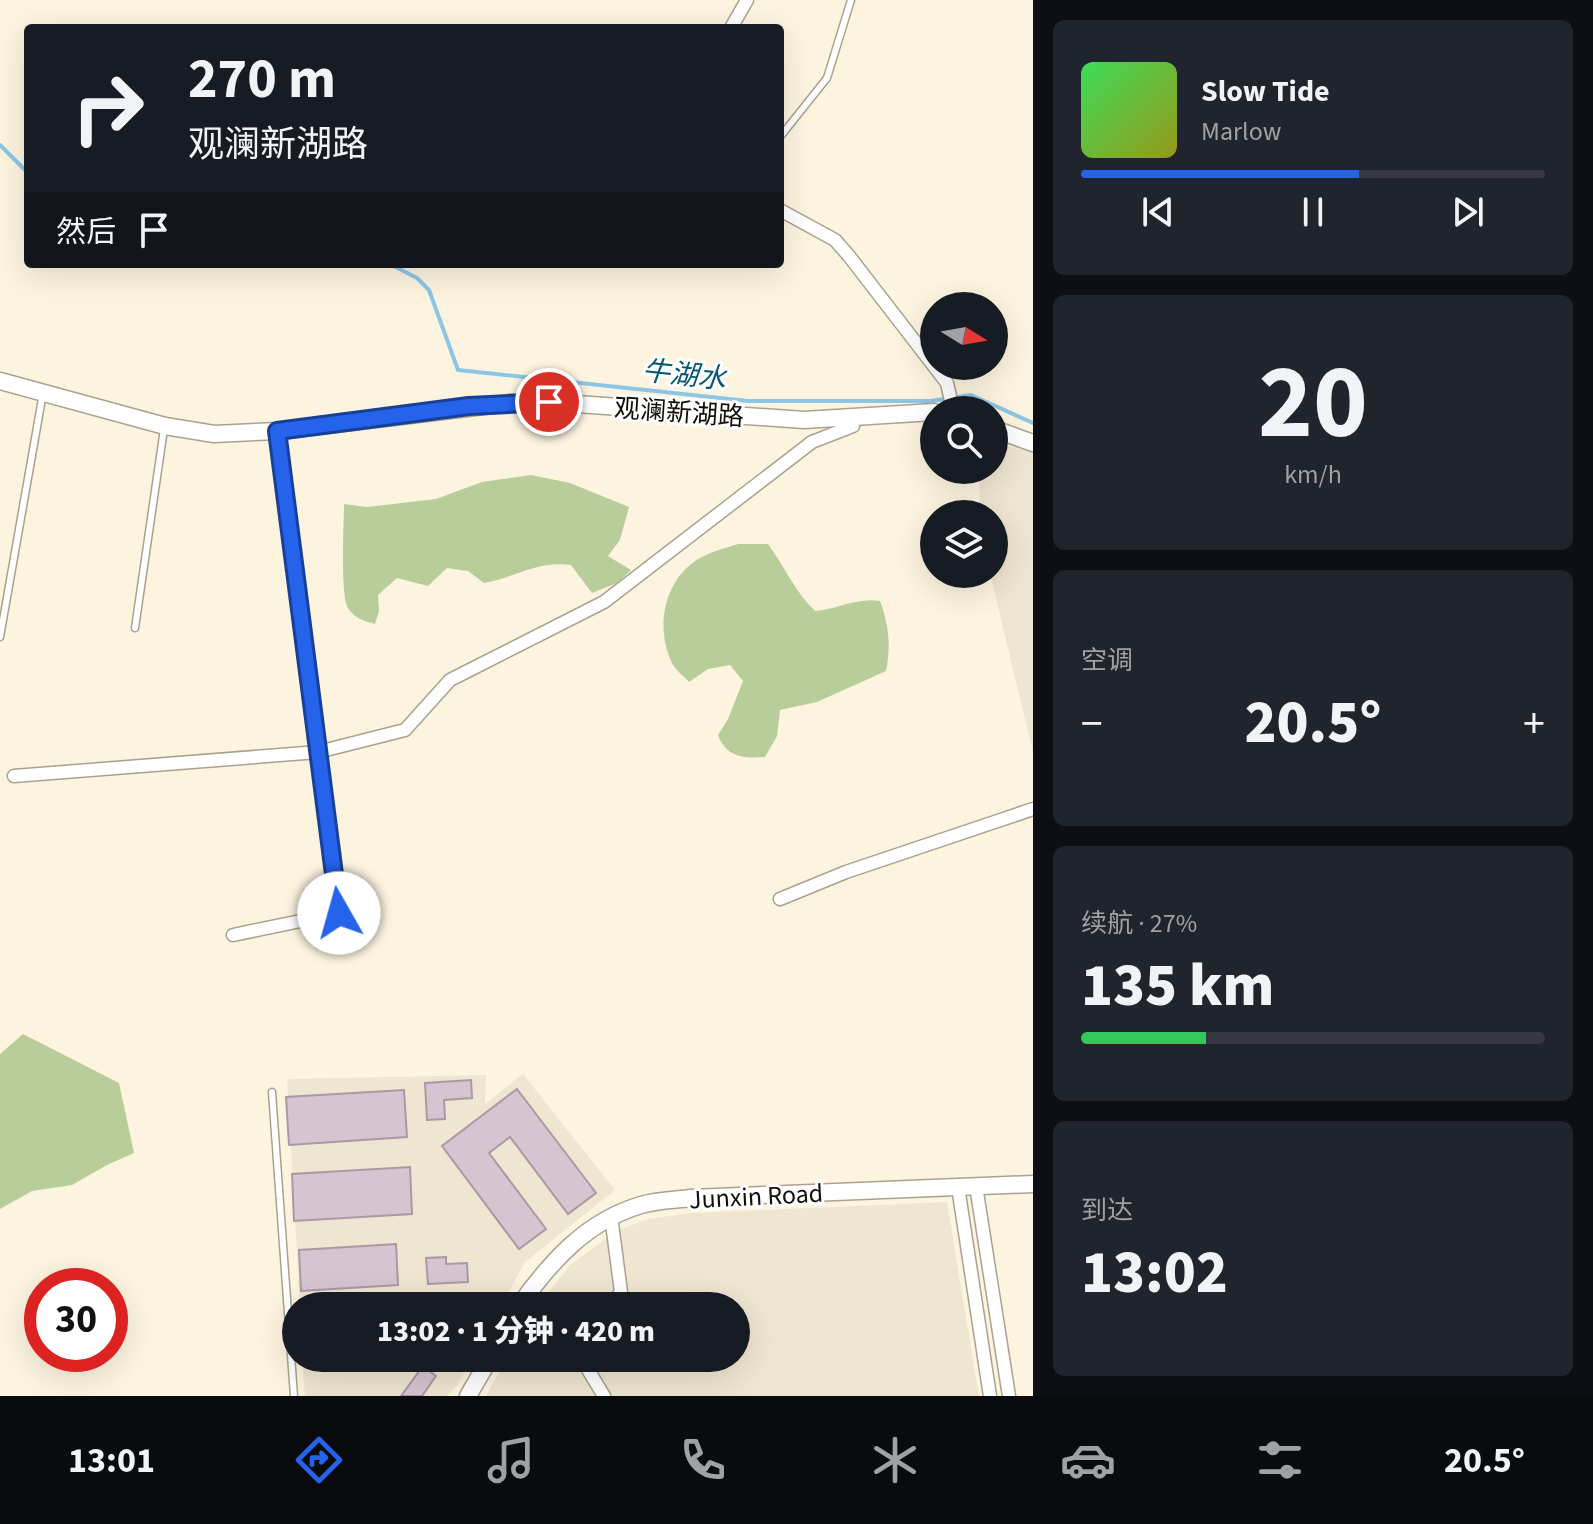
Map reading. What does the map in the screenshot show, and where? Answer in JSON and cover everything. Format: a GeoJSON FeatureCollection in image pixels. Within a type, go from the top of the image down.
{"type":"FeatureCollection","features":[{"type":"Feature","properties":{"kind":"street"},"geometry":{"type":"LineString","coordinates":[[733,24],[747,0]]}},
{"type":"Feature","properties":{"kind":"street"},"geometry":{"type":"LineString","coordinates":[[784,212],[835,240],[947,383],[950,396]]}},
{"type":"Feature","properties":{"kind":"street","name":"观澜新湖路"},"geometry":{"type":"LineString","coordinates":[[0,381],[165,426],[214,434],[277,431],[469,406],[549,402],[804,420],[920,413]]}},
{"type":"Feature","properties":{"kind":"street"},"geometry":{"type":"LineString","coordinates":[[14,776],[318,752],[405,730],[450,680],[604,602],[812,442],[853,426]]}},
{"type":"Feature","properties":{"kind":"street"},"geometry":{"type":"LineString","coordinates":[[233,935],[339,913],[277,431]]}},
{"type":"Feature","properties":{"kind":"street"},"geometry":{"type":"LineString","coordinates":[[1008,434],[1033,443]]}},
{"type":"Feature","properties":{"kind":"street"},"geometry":{"type":"LineString","coordinates":[[780,899],[846,872],[1033,809]]}},
{"type":"Feature","properties":{"kind":"street","name":"Junxin Road"},"geometry":{"type":"LineString","coordinates":[[530,1292],[560,1254],[611,1216],[644,1203],[691,1198],[1033,1184]]}},
{"type":"Feature","properties":{"kind":"street"},"geometry":{"type":"LineString","coordinates":[[976,1186],[1009,1396]]}},
{"type":"Feature","properties":{"kind":"street"},"geometry":{"type":"LineString","coordinates":[[958,1187],[990,1396]]}},
{"type":"Feature","properties":{"kind":"street"},"geometry":{"type":"LineString","coordinates":[[611,1216],[621,1292]]}},
{"type":"Feature","properties":{"kind":"street"},"geometry":{"type":"LineString","coordinates":[[468,1396],[482,1372]]}},
{"type":"Feature","properties":{"kind":"street"},"geometry":{"type":"LineString","coordinates":[[589,1372],[604,1396]]}},
{"type":"Feature","properties":{"kind":"lane"},"geometry":{"type":"LineString","coordinates":[[784,132],[827,78],[851,0]]}},
{"type":"Feature","properties":{"kind":"lane"},"geometry":{"type":"LineString","coordinates":[[0,637],[43,393]]}},
{"type":"Feature","properties":{"kind":"lane"},"geometry":{"type":"LineString","coordinates":[[135,628],[165,426]]}},
{"type":"Feature","properties":{"kind":"lane"},"geometry":{"type":"LineString","coordinates":[[272,1092],[294,1396]]}},
{"type":"Feature","properties":{"kind":"shaded area"},"geometry":{"type":"Polygon","coordinates":[[[1008,445],[1033,453],[1033,752],[993,588],[1008,588],[1008,500],[980,500],[979,484],[1008,484],[1008,445]]]}},
{"type":"Feature","properties":{"kind":"shaded area"},"geometry":{"type":"Polygon","coordinates":[[[523,1074],[615,1190],[525,1262],[509,1292],[299,1292],[287,1079],[486,1075],[485,1104],[523,1074]]]}},
{"type":"Feature","properties":{"kind":"shaded area"},"geometry":{"type":"Polygon","coordinates":[[[947,1202],[979,1396],[486,1396],[499,1372],[750,1372],[750,1292],[549,1292],[570,1265],[618,1230],[648,1219],[692,1213],[947,1202]]]}},
{"type":"Feature","properties":{"kind":"shaded area"},"geometry":{"type":"Polygon","coordinates":[[[303,1372],[464,1372],[457,1386],[446,1396],[305,1396],[303,1372]]]}},
{"type":"Feature","properties":{"kind":"green space"},"geometry":{"type":"Polygon","coordinates":[[[531,475],[570,483],[629,507],[620,540],[608,556],[631,570],[617,583],[592,593],[571,565],[537,567],[484,583],[468,571],[447,568],[428,586],[397,578],[378,595],[379,611],[375,624],[360,619],[350,611],[344,589],[344,504],[367,507],[436,499],[482,482],[531,475]]]}},
{"type":"Feature","properties":{"kind":"green space"},"geometry":{"type":"Polygon","coordinates":[[[738,544],[768,544],[815,611],[864,601],[880,601],[887,627],[886,671],[817,702],[780,710],[777,736],[765,757],[737,755],[726,748],[718,735],[743,681],[730,665],[708,669],[689,682],[672,663],[664,634],[666,603],[679,576],[702,557],[738,544]]]}},
{"type":"Feature","properties":{"kind":"green space"},"geometry":{"type":"Polygon","coordinates":[[[23,1034],[119,1083],[134,1153],[72,1185],[32,1191],[0,1209],[0,1054],[23,1034]]]}},
{"type":"Feature","properties":{"kind":"building"},"geometry":{"type":"Polygon","coordinates":[[[471,1080],[472,1098],[444,1100],[445,1119],[427,1120],[425,1083],[471,1080]]]}},
{"type":"Feature","properties":{"kind":"building"},"geometry":{"type":"Polygon","coordinates":[[[517,1089],[596,1193],[568,1214],[510,1137],[489,1153],[546,1229],[519,1249],[442,1146],[517,1089]]]}},
{"type":"Feature","properties":{"kind":"building"},"geometry":{"type":"Polygon","coordinates":[[[404,1090],[407,1137],[289,1145],[286,1097],[404,1090]]]}},
{"type":"Feature","properties":{"kind":"building"},"geometry":{"type":"Polygon","coordinates":[[[410,1167],[412,1214],[294,1221],[292,1174],[410,1167]]]}},
{"type":"Feature","properties":{"kind":"building"},"geometry":{"type":"Polygon","coordinates":[[[396,1244],[398,1285],[301,1291],[299,1250],[396,1244]]]}},
{"type":"Feature","properties":{"kind":"building"},"geometry":{"type":"Polygon","coordinates":[[[446,1257],[446,1264],[467,1263],[468,1282],[428,1284],[426,1258],[446,1257]]]}},
{"type":"Feature","properties":{"kind":"building"},"geometry":{"type":"Polygon","coordinates":[[[419,1372],[431,1372],[436,1376],[422,1396],[401,1396],[419,1372]]]}},
{"type":"Feature","properties":{"kind":"waterway","name":"牛湖水"},"geometry":{"type":"LineString","coordinates":[[0,145],[24,169]]}},
{"type":"Feature","properties":{"kind":"waterway","name":"牛湖水"},"geometry":{"type":"LineString","coordinates":[[398,268],[417,278],[429,290],[458,370],[748,401],[931,401],[971,395],[1033,423]]}},
{"type":"Feature","properties":{"kind":"route"},"geometry":{"type":"LineString","coordinates":[[339,913],[277,431],[469,406],[549,402]]}}]}
